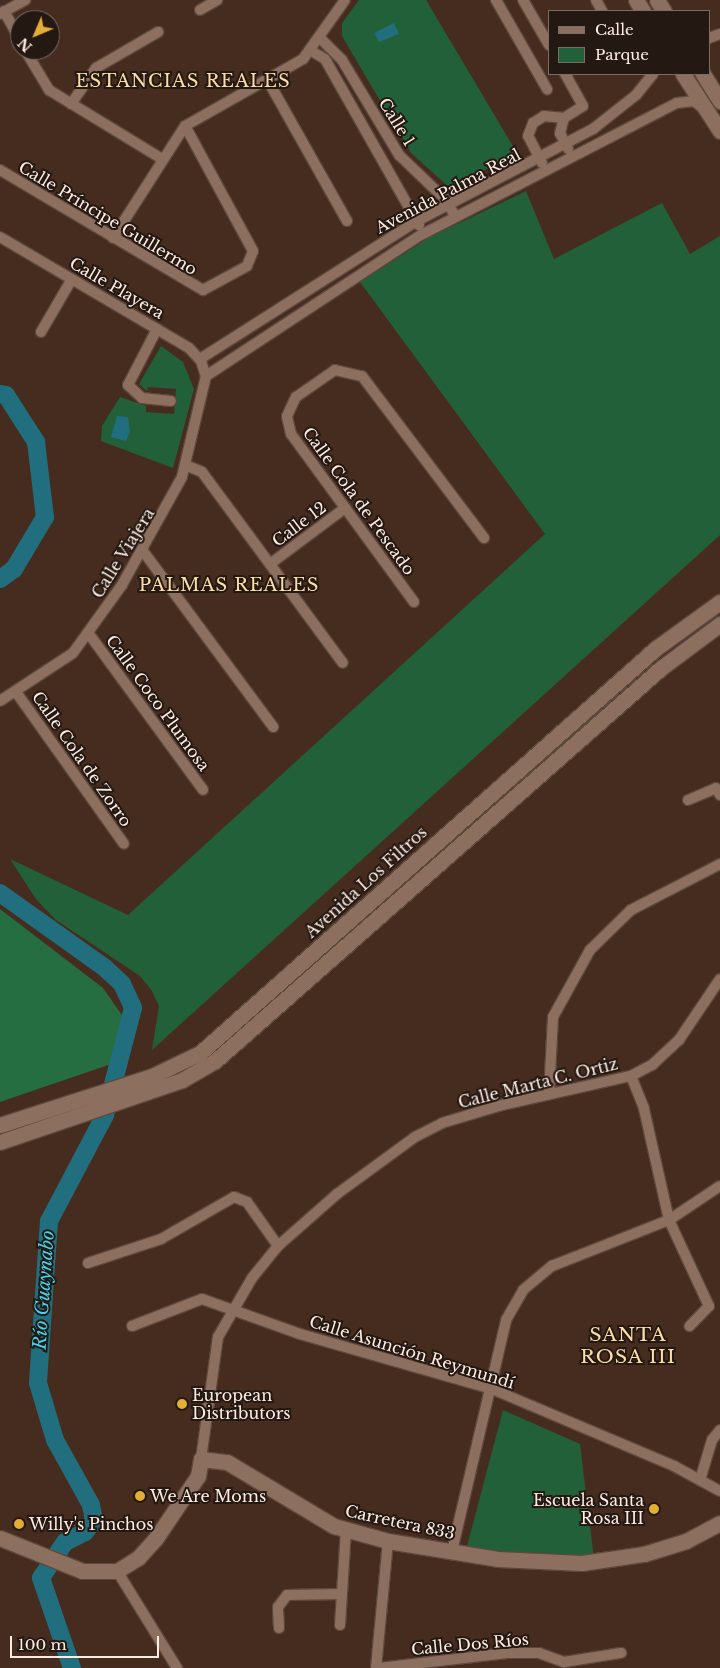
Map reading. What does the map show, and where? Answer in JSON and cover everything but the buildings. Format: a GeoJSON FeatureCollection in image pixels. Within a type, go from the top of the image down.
{"type":"FeatureCollection","features":[{"type":"Feature","properties":{"kind":"main road"},"geometry":{"type":"LineString","coordinates":[[684,75],[720,131]]}},
{"type":"Feature","properties":{"kind":"main road"},"geometry":{"type":"LineString","coordinates":[[704,75],[720,101]]}},
{"type":"Feature","properties":{"kind":"main road","name":"Avenida Los Filtros"},"geometry":{"type":"LineString","coordinates":[[0,1142],[29,1124],[181,1064],[224,1032],[655,649],[720,602]]}},
{"type":"Feature","properties":{"kind":"main road","name":"Avenida Los Filtros"},"geometry":{"type":"LineString","coordinates":[[0,1125],[29,1124],[182,1080],[230,1051],[661,668],[720,624]]}},
{"type":"Feature","properties":{"kind":"main road"},"geometry":{"type":"LineString","coordinates":[[0,1538],[82,1571],[117,1571],[138,1558],[156,1538],[198,1476],[201,1459]]}},
{"type":"Feature","properties":{"kind":"main road","name":"Carretera 833"},"geometry":{"type":"LineString","coordinates":[[201,1459],[227,1462],[311,1516],[346,1530],[388,1541],[498,1559],[582,1563],[666,1548],[720,1523]]}},
{"type":"Feature","properties":{"kind":"street"},"geometry":{"type":"LineString","coordinates":[[10,24],[2,12],[24,0]]}},
{"type":"Feature","properties":{"kind":"street"},"geometry":{"type":"LineString","coordinates":[[200,10],[217,0]]}},
{"type":"Feature","properties":{"kind":"street"},"geometry":{"type":"LineString","coordinates":[[113,238],[184,126],[304,59],[344,0]]}},
{"type":"Feature","properties":{"kind":"street"},"geometry":{"type":"LineString","coordinates":[[496,0],[546,89]]}},
{"type":"Feature","properties":{"kind":"street"},"geometry":{"type":"LineString","coordinates":[[523,0],[547,40]]}},
{"type":"Feature","properties":{"kind":"street"},"geometry":{"type":"LineString","coordinates":[[71,104],[96,68],[158,32]]}},
{"type":"Feature","properties":{"kind":"street","name":"Calle 1"},"geometry":{"type":"LineString","coordinates":[[319,38],[342,60],[406,164],[448,204],[456,217]]}},
{"type":"Feature","properties":{"kind":"street","name":"Calle 1"},"geometry":{"type":"LineString","coordinates":[[310,50],[325,59],[424,233]]}},
{"type":"Feature","properties":{"kind":"street"},"geometry":{"type":"LineString","coordinates":[[30,60],[44,85],[71,104],[162,159]]}},
{"type":"Feature","properties":{"kind":"street"},"geometry":{"type":"LineString","coordinates":[[546,171],[528,136],[533,122],[544,116],[564,118],[583,106],[566,75]]}},
{"type":"Feature","properties":{"kind":"street","name":"Avenida Palma Real"},"geometry":{"type":"LineString","coordinates":[[200,359],[417,221],[565,144],[623,106],[652,75]]}},
{"type":"Feature","properties":{"kind":"street"},"geometry":{"type":"LineString","coordinates":[[267,80],[347,222]]}},
{"type":"Feature","properties":{"kind":"street","name":"Avenida Palma Real"},"geometry":{"type":"LineString","coordinates":[[206,376],[424,233],[546,171],[602,140],[684,101],[694,102],[708,112]]}},
{"type":"Feature","properties":{"kind":"street"},"geometry":{"type":"LineString","coordinates":[[564,118],[560,134],[572,157]]}},
{"type":"Feature","properties":{"kind":"street","name":"Calle Príncipe Guillermo"},"geometry":{"type":"LineString","coordinates":[[0,170],[203,290],[247,266],[253,251],[250,240],[184,126]]}},
{"type":"Feature","properties":{"kind":"street","name":"Calle Playera"},"geometry":{"type":"LineString","coordinates":[[0,237],[157,329],[200,359]]}},
{"type":"Feature","properties":{"kind":"street"},"geometry":{"type":"LineString","coordinates":[[41,332],[72,279]]}},
{"type":"Feature","properties":{"kind":"street"},"geometry":{"type":"LineString","coordinates":[[157,329],[128,385],[142,398],[171,401]]}},
{"type":"Feature","properties":{"kind":"street"},"geometry":{"type":"LineString","coordinates":[[200,359],[206,376]]}},
{"type":"Feature","properties":{"kind":"street","name":"Calle Cola de Pescado"},"geometry":{"type":"LineString","coordinates":[[414,602],[345,508],[287,422],[296,397],[340,370],[353,371],[368,381],[484,538]]}},
{"type":"Feature","properties":{"kind":"street","name":"Calle Viajera"},"geometry":{"type":"LineString","coordinates":[[0,701],[59,665],[89,634],[143,551],[169,506],[185,465],[206,376]]}},
{"type":"Feature","properties":{"kind":"street"},"geometry":{"type":"LineString","coordinates":[[185,465],[202,472],[343,663]]}},
{"type":"Feature","properties":{"kind":"street","name":"Calle 12"},"geometry":{"type":"LineString","coordinates":[[270,564],[345,508]]}},
{"type":"Feature","properties":{"kind":"street"},"geometry":{"type":"LineString","coordinates":[[143,551],[273,728]]}},
{"type":"Feature","properties":{"kind":"street","name":"Calle Coco Plumosa"},"geometry":{"type":"LineString","coordinates":[[89,634],[203,790]]}},
{"type":"Feature","properties":{"kind":"street","name":"Calle Cola de Zorro"},"geometry":{"type":"LineString","coordinates":[[16,692],[124,844]]}},
{"type":"Feature","properties":{"kind":"street"},"geometry":{"type":"LineString","coordinates":[[688,800],[716,788],[720,795]]}},
{"type":"Feature","properties":{"kind":"street"},"geometry":{"type":"LineString","coordinates":[[549,1094],[553,1017],[590,950],[632,910],[720,864]]}},
{"type":"Feature","properties":{"kind":"street","name":"Calle Marta C. Ortiz"},"geometry":{"type":"LineString","coordinates":[[201,1459],[218,1337],[234,1310],[278,1246],[337,1194],[415,1137],[466,1114],[630,1076],[652,1065],[679,1040],[720,979]]}},
{"type":"Feature","properties":{"kind":"street"},"geometry":{"type":"LineString","coordinates":[[630,1076],[644,1109],[669,1220],[709,1306],[690,1326]]}},
{"type":"Feature","properties":{"kind":"street"},"geometry":{"type":"LineString","coordinates":[[452,1551],[492,1389],[509,1309],[531,1282],[552,1266],[669,1220],[720,1186]]}},
{"type":"Feature","properties":{"kind":"street"},"geometry":{"type":"LineString","coordinates":[[88,1263],[161,1239],[234,1197],[247,1202],[278,1246]]}},
{"type":"Feature","properties":{"kind":"street","name":"Calle Asunción Reymundí"},"geometry":{"type":"LineString","coordinates":[[132,1326],[202,1299],[492,1389],[700,1480],[720,1492]]}},
{"type":"Feature","properties":{"kind":"street"},"geometry":{"type":"LineString","coordinates":[[700,1480],[712,1440],[720,1430]]}},
{"type":"Feature","properties":{"kind":"street"},"geometry":{"type":"LineString","coordinates":[[340,1625],[340,1594],[346,1530]]}},
{"type":"Feature","properties":{"kind":"street"},"geometry":{"type":"LineString","coordinates":[[378,1668],[388,1541]]}},
{"type":"Feature","properties":{"kind":"street"},"geometry":{"type":"LineString","coordinates":[[117,1571],[177,1668]]}},
{"type":"Feature","properties":{"kind":"street"},"geometry":{"type":"LineString","coordinates":[[279,1628],[278,1607],[287,1595],[340,1594]]}},
{"type":"Feature","properties":{"kind":"street","name":"Calle Dos Ríos"},"geometry":{"type":"LineString","coordinates":[[378,1668],[507,1653],[539,1653],[564,1662],[621,1653]]}},
{"type":"Feature","properties":{"kind":"green space"},"geometry":{"type":"Polygon","coordinates":[[[359,0],[426,0],[517,153],[450,188],[411,153],[342,36],[342,23],[359,0]]]}},
{"type":"Feature","properties":{"kind":"green space"},"geometry":{"type":"Polygon","coordinates":[[[526,191],[554,259],[662,203],[690,254],[720,236],[720,535],[152,1050],[159,1006],[152,991],[140,976],[56,920],[36,899],[10,859],[128,915],[545,534],[360,282],[430,237],[526,191]]]}},
{"type":"Feature","properties":{"kind":"green space"},"geometry":{"type":"Polygon","coordinates":[[[161,346],[183,362],[194,389],[173,468],[101,441],[102,426],[120,397],[146,406],[146,412],[174,414],[176,389],[148,387],[147,391],[139,384],[161,346]]]}},
{"type":"Feature","properties":{"kind":"green space"},"geometry":{"type":"Polygon","coordinates":[[[0,909],[103,988],[124,1018],[127,1034],[117,1062],[0,1102],[0,909]]]}},
{"type":"Feature","properties":{"kind":"green space"},"geometry":{"type":"Polygon","coordinates":[[[503,1410],[580,1444],[594,1559],[466,1550],[503,1410]]]}},
{"type":"Feature","properties":{"kind":"water"},"geometry":{"type":"Polygon","coordinates":[[[394,23],[399,34],[379,42],[374,33],[394,23]]]}},
{"type":"Feature","properties":{"kind":"water"},"geometry":{"type":"Polygon","coordinates":[[[117,416],[128,417],[130,432],[126,441],[111,437],[117,416]]]}},
{"type":"Feature","properties":{"kind":"waterway","name":"Río Guaynabo"},"geometry":{"type":"LineString","coordinates":[[0,394],[6,395],[36,442],[45,517],[14,569],[0,579]]}},
{"type":"Feature","properties":{"kind":"waterway","name":"Río Guaynabo"},"geometry":{"type":"LineString","coordinates":[[0,893],[105,968],[122,984],[133,1008],[105,1115],[49,1221],[38,1383],[55,1440],[91,1505],[94,1520],[85,1532],[65,1542],[41,1578],[72,1668]]}},
{"type":"Feature","properties":{"kind":"place","name":"European Distributors"},"geometry":{"type":"Point","coordinates":[182,1404]}},
{"type":"Feature","properties":{"kind":"place","name":"We Are Moms"},"geometry":{"type":"Point","coordinates":[140,1496]}},
{"type":"Feature","properties":{"kind":"place","name":"Escuela Santa Rosa III"},"geometry":{"type":"Point","coordinates":[654,1509]}},
{"type":"Feature","properties":{"kind":"place","name":"Willy's Pinchos"},"geometry":{"type":"Point","coordinates":[19,1524]}},
{"type":"Feature","properties":{"kind":"district","name":"ESTANCIAS REALES"},"geometry":{"type":"Point","coordinates":[183,81]}},
{"type":"Feature","properties":{"kind":"district","name":"PALMAS REALES"},"geometry":{"type":"Point","coordinates":[229,585]}},
{"type":"Feature","properties":{"kind":"district","name":"SANTA ROSA III"},"geometry":{"type":"Point","coordinates":[628,1346]}}]}
